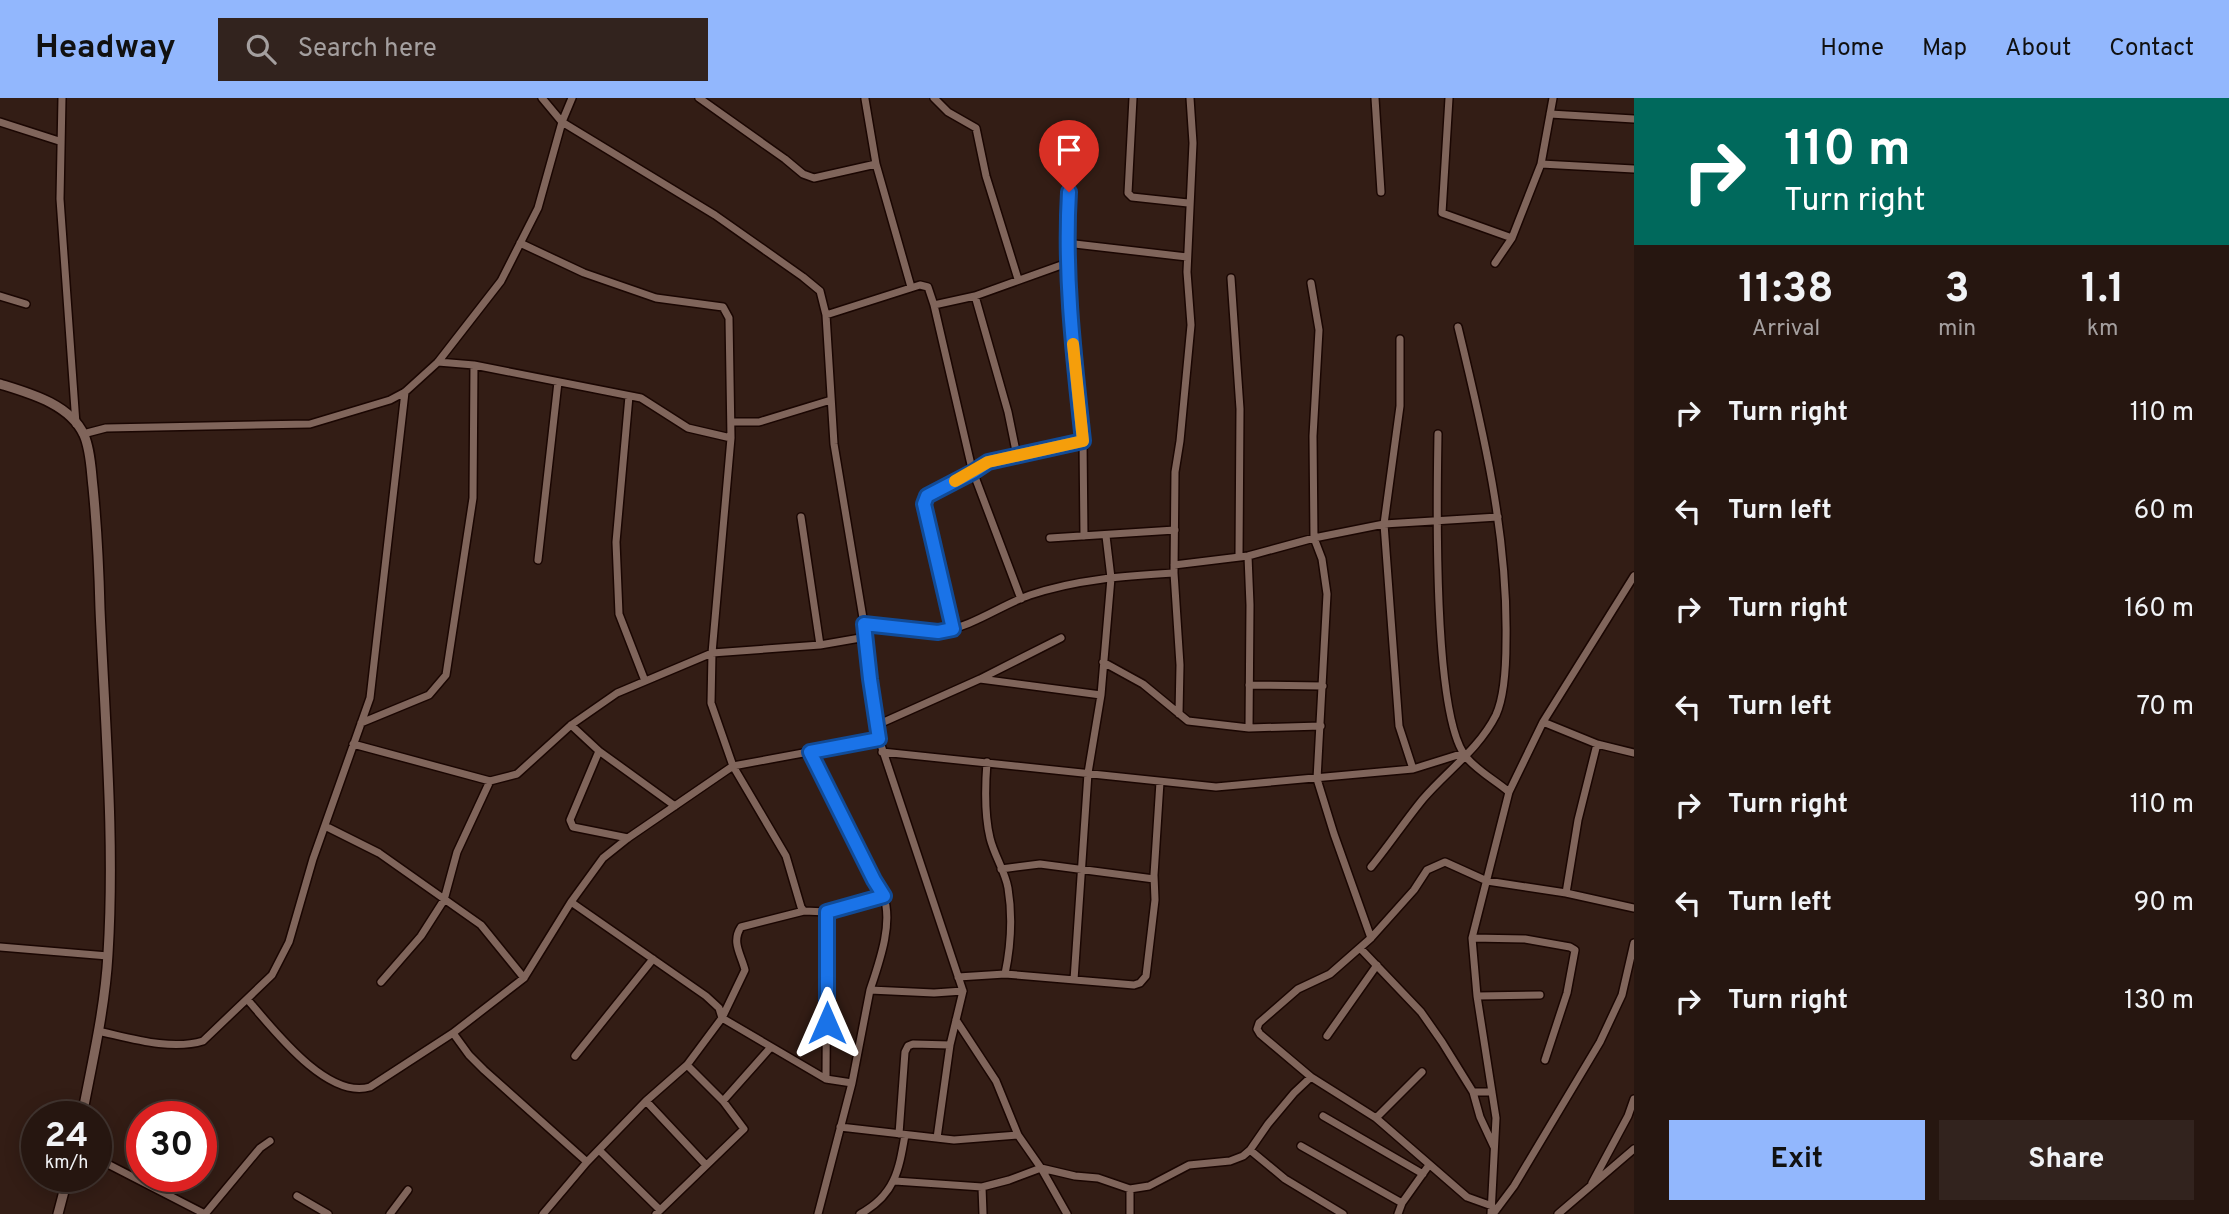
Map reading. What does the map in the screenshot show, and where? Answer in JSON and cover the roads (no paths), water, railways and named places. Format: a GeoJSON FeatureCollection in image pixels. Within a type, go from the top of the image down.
{"type":"FeatureCollection","features":[{"type":"Feature","properties":{"kind":"street"},"geometry":{"type":"LineString","coordinates":[[62,98],[59,141],[60,199],[76,425]]}},
{"type":"Feature","properties":{"kind":"street"},"geometry":{"type":"LineString","coordinates":[[542,98],[562,121],[715,215],[803,276],[820,291],[825,315],[834,444],[866,636],[879,739],[963,991],[950,1045],[937,1138]]}},
{"type":"Feature","properties":{"kind":"street"},"geometry":{"type":"LineString","coordinates":[[83,434],[106,428],[310,424],[390,400],[405,392],[438,362],[501,281],[538,208],[562,121],[572,98]]}},
{"type":"Feature","properties":{"kind":"street"},"geometry":{"type":"LineString","coordinates":[[699,98],[803,174],[814,178],[876,164]]}},
{"type":"Feature","properties":{"kind":"street"},"geometry":{"type":"LineString","coordinates":[[934,98],[948,112],[976,128],[986,176],[1018,279]]}},
{"type":"Feature","properties":{"kind":"street"},"geometry":{"type":"LineString","coordinates":[[1133,98],[1128,193],[1132,197],[1188,203]]}},
{"type":"Feature","properties":{"kind":"street"},"geometry":{"type":"LineString","coordinates":[[1179,714],[1180,664],[1174,569],[1175,472],[1191,325],[1187,257],[1192,143],[1190,98]]}},
{"type":"Feature","properties":{"kind":"street"},"geometry":{"type":"LineString","coordinates":[[1375,98],[1381,192]]}},
{"type":"Feature","properties":{"kind":"street"},"geometry":{"type":"LineString","coordinates":[[1449,98],[1442,213],[1512,238]]}},
{"type":"Feature","properties":{"kind":"street"},"geometry":{"type":"LineString","coordinates":[[1495,263],[1512,238],[1541,164],[1553,98]]}},
{"type":"Feature","properties":{"kind":"street"},"geometry":{"type":"LineString","coordinates":[[864,99],[876,164],[911,287]]}},
{"type":"Feature","properties":{"kind":"street"},"geometry":{"type":"LineString","coordinates":[[1550,114],[1634,119]]}},
{"type":"Feature","properties":{"kind":"street"},"geometry":{"type":"LineString","coordinates":[[0,121],[59,141]]}},
{"type":"Feature","properties":{"kind":"street"},"geometry":{"type":"LineString","coordinates":[[1541,164],[1634,169]]}},
{"type":"Feature","properties":{"kind":"street"},"geometry":{"type":"LineString","coordinates":[[1070,167],[1066,243],[1083,441],[1084,536]]}},
{"type":"Feature","properties":{"kind":"street"},"geometry":{"type":"LineString","coordinates":[[520,243],[584,272],[656,298],[723,307],[729,318],[731,438],[712,653],[711,703],[733,766],[786,856],[804,911]]}},
{"type":"Feature","properties":{"kind":"street"},"geometry":{"type":"LineString","coordinates":[[1066,243],[1187,257]]}},
{"type":"Feature","properties":{"kind":"street"},"geometry":{"type":"LineString","coordinates":[[934,305],[975,296],[1067,263]]}},
{"type":"Feature","properties":{"kind":"street"},"geometry":{"type":"LineString","coordinates":[[1231,278],[1240,409],[1249,728]]}},
{"type":"Feature","properties":{"kind":"street"},"geometry":{"type":"LineString","coordinates":[[1311,283],[1319,330],[1313,436],[1314,538],[1322,559],[1326,594],[1317,779],[1371,938]]}},
{"type":"Feature","properties":{"kind":"street"},"geometry":{"type":"LineString","coordinates":[[825,315],[911,287],[928,287],[973,472],[1021,599]]}},
{"type":"Feature","properties":{"kind":"street"},"geometry":{"type":"LineString","coordinates":[[0,296],[26,304]]}},
{"type":"Feature","properties":{"kind":"street"},"geometry":{"type":"LineString","coordinates":[[975,296],[1008,412],[1017,456]]}},
{"type":"Feature","properties":{"kind":"street"},"geometry":{"type":"LineString","coordinates":[[1371,867],[1424,798],[1465,755],[1497,714],[1506,670],[1507,592],[1498,517],[1484,434],[1458,327]]}},
{"type":"Feature","properties":{"kind":"street"},"geometry":{"type":"LineString","coordinates":[[1400,339],[1400,406],[1384,524],[1399,726],[1413,769]]}},
{"type":"Feature","properties":{"kind":"street"},"geometry":{"type":"LineString","coordinates":[[438,362],[474,365],[641,398],[688,428],[731,438]]}},
{"type":"Feature","properties":{"kind":"street"},"geometry":{"type":"LineString","coordinates":[[360,723],[429,695],[446,675],[473,498],[474,365]]}},
{"type":"Feature","properties":{"kind":"street"},"geometry":{"type":"LineString","coordinates":[[538,560],[558,382]]}},
{"type":"Feature","properties":{"kind":"street"},"geometry":{"type":"LineString","coordinates":[[0,384],[48,402],[65,413],[83,434],[90,458],[98,550],[111,885],[108,956],[85,1101]]}},
{"type":"Feature","properties":{"kind":"street"},"geometry":{"type":"LineString","coordinates":[[98,1031],[144,1041],[191,1045],[203,1041],[272,975],[289,942],[325,826],[370,698],[405,392]]}},
{"type":"Feature","properties":{"kind":"street"},"geometry":{"type":"LineString","coordinates":[[629,396],[616,542],[619,614],[645,681]]}},
{"type":"Feature","properties":{"kind":"street"},"geometry":{"type":"LineString","coordinates":[[731,422],[759,422],[831,400]]}},
{"type":"Feature","properties":{"kind":"street"},"geometry":{"type":"LineString","coordinates":[[1438,434],[1437,521],[1444,662],[1451,725],[1465,755],[1509,792]]}},
{"type":"Feature","properties":{"kind":"street"},"geometry":{"type":"LineString","coordinates":[[953,629],[924,504],[927,496],[988,462],[1083,441]]}},
{"type":"Feature","properties":{"kind":"street"},"geometry":{"type":"LineString","coordinates":[[801,517],[820,645]]}},
{"type":"Feature","properties":{"kind":"street"},"geometry":{"type":"LineString","coordinates":[[864,624],[938,632],[953,629],[1021,599],[1066,584],[1244,557],[1314,538],[1384,524],[1498,517]]}},
{"type":"Feature","properties":{"kind":"street"},"geometry":{"type":"LineString","coordinates":[[1050,538],[1175,530]]}},
{"type":"Feature","properties":{"kind":"street"},"geometry":{"type":"LineString","coordinates":[[1074,980],[1088,773],[1101,695],[1111,578],[1106,536]]}},
{"type":"Feature","properties":{"kind":"street"},"geometry":{"type":"LineString","coordinates":[[1492,1211],[1496,1118],[1477,996],[1472,938],[1509,792],[1543,722],[1634,576]]}},
{"type":"Feature","properties":{"kind":"street"},"geometry":{"type":"LineString","coordinates":[[353,744],[490,781],[517,774],[571,725],[617,693],[712,653],[820,645],[866,636]]}},
{"type":"Feature","properties":{"kind":"street"},"geometry":{"type":"LineString","coordinates":[[877,725],[980,679],[1061,638]]}},
{"type":"Feature","properties":{"kind":"street"},"geometry":{"type":"LineString","coordinates":[[1103,662],[1143,684],[1188,721],[1249,728],[1321,726]]}},
{"type":"Feature","properties":{"kind":"street"},"geometry":{"type":"LineString","coordinates":[[980,679],[1101,695]]}},
{"type":"Feature","properties":{"kind":"street"},"geometry":{"type":"LineString","coordinates":[[1249,685],[1323,686]]}},
{"type":"Feature","properties":{"kind":"street"},"geometry":{"type":"LineString","coordinates":[[1543,722],[1597,744],[1634,753]]}},
{"type":"Feature","properties":{"kind":"street"},"geometry":{"type":"LineString","coordinates":[[571,725],[599,751],[675,806]]}},
{"type":"Feature","properties":{"kind":"street"},"geometry":{"type":"LineString","coordinates":[[247,999],[302,1061],[344,1087],[358,1091],[370,1087],[453,1033],[524,978],[570,902],[603,858],[733,766],[879,739]]}},
{"type":"Feature","properties":{"kind":"street"},"geometry":{"type":"LineString","coordinates":[[1566,893],[1578,820],[1597,744]]}},
{"type":"Feature","properties":{"kind":"street"},"geometry":{"type":"LineString","coordinates":[[599,751],[570,820],[571,824],[573,827],[628,838]]}},
{"type":"Feature","properties":{"kind":"street"},"geometry":{"type":"LineString","coordinates":[[810,752],[884,896],[887,926],[870,990],[852,1083],[818,1214]]}},
{"type":"Feature","properties":{"kind":"street"},"geometry":{"type":"LineString","coordinates":[[882,752],[1216,788],[1413,769],[1465,755]]}},
{"type":"Feature","properties":{"kind":"street"},"geometry":{"type":"LineString","coordinates":[[987,762],[986,819],[990,839],[1007,885],[1012,919],[1005,974]]}},
{"type":"Feature","properties":{"kind":"street"},"geometry":{"type":"LineString","coordinates":[[381,982],[421,936],[444,900],[457,852],[490,781]]}},
{"type":"Feature","properties":{"kind":"street"},"geometry":{"type":"LineString","coordinates":[[958,976],[1005,974],[1134,985],[1140,983],[1146,976],[1155,900],[1160,782]]}},
{"type":"Feature","properties":{"kind":"street"},"geometry":{"type":"LineString","coordinates":[[325,826],[379,853],[481,925],[524,978]]}},
{"type":"Feature","properties":{"kind":"street"},"geometry":{"type":"LineString","coordinates":[[1492,1211],[1467,1197],[1376,1118],[1311,1077],[1260,1034],[1257,1029],[1259,1023],[1298,989],[1331,974],[1371,938],[1414,890],[1427,870],[1445,862],[1487,881],[1633,905]]}},
{"type":"Feature","properties":{"kind":"street"},"geometry":{"type":"LineString","coordinates":[[1001,869],[1040,864],[1154,879]]}},
{"type":"Feature","properties":{"kind":"street"},"geometry":{"type":"LineString","coordinates":[[546,1213],[587,1162],[646,1101],[687,1065],[722,1018],[746,970],[736,945],[736,934],[741,927],[804,911],[827,912],[884,896]]}},
{"type":"Feature","properties":{"kind":"street"},"geometry":{"type":"LineString","coordinates":[[570,902],[706,996],[719,1008],[722,1018],[826,1079],[852,1083]]}},
{"type":"Feature","properties":{"kind":"street"},"geometry":{"type":"LineString","coordinates":[[826,1079],[827,912]]}},
{"type":"Feature","properties":{"kind":"street"},"geometry":{"type":"LineString","coordinates":[[1472,938],[1525,939],[1575,950],[1567,993],[1545,1060]]}},
{"type":"Feature","properties":{"kind":"street"},"geometry":{"type":"LineString","coordinates":[[1492,1211],[1514,1186],[1600,1042],[1622,995],[1634,943]]}},
{"type":"Feature","properties":{"kind":"street"},"geometry":{"type":"LineString","coordinates":[[0,947],[108,956]]}},
{"type":"Feature","properties":{"kind":"street"},"geometry":{"type":"LineString","coordinates":[[1360,948],[1421,1012],[1473,1092],[1480,1117],[1494,1147]]}},
{"type":"Feature","properties":{"kind":"street"},"geometry":{"type":"LineString","coordinates":[[575,1056],[653,959]]}},
{"type":"Feature","properties":{"kind":"street"},"geometry":{"type":"LineString","coordinates":[[1327,1036],[1377,965]]}},
{"type":"Feature","properties":{"kind":"street"},"geometry":{"type":"LineString","coordinates":[[870,990],[934,993],[963,991]]}},
{"type":"Feature","properties":{"kind":"street"},"geometry":{"type":"LineString","coordinates":[[1477,996],[1540,995]]}},
{"type":"Feature","properties":{"kind":"street"},"geometry":{"type":"LineString","coordinates":[[956,1020],[996,1081],[1018,1135],[1041,1168],[1067,1214]]}},
{"type":"Feature","properties":{"kind":"street"},"geometry":{"type":"LineString","coordinates":[[453,1033],[484,1070],[587,1162]]}},
{"type":"Feature","properties":{"kind":"street"},"geometry":{"type":"LineString","coordinates":[[860,1214],[882,1198],[895,1181],[902,1134],[905,1052],[908,1046],[950,1045]]}},
{"type":"Feature","properties":{"kind":"street"},"geometry":{"type":"LineString","coordinates":[[723,1101],[771,1047]]}},
{"type":"Feature","properties":{"kind":"street"},"geometry":{"type":"LineString","coordinates":[[599,1150],[658,1212],[744,1129],[723,1101],[687,1065]]}},
{"type":"Feature","properties":{"kind":"street"},"geometry":{"type":"LineString","coordinates":[[1376,1118],[1422,1072]]}},
{"type":"Feature","properties":{"kind":"street"},"geometry":{"type":"LineString","coordinates":[[895,1181],[982,1187],[1041,1168],[1098,1178],[1130,1189],[1149,1185],[1189,1165],[1230,1161],[1243,1156],[1294,1093],[1311,1077]]}},
{"type":"Feature","properties":{"kind":"street"},"geometry":{"type":"LineString","coordinates":[[1473,1092],[1492,1092]]}},
{"type":"Feature","properties":{"kind":"street"},"geometry":{"type":"LineString","coordinates":[[1591,1186],[1628,1116],[1634,1099]]}},
{"type":"Feature","properties":{"kind":"street"},"geometry":{"type":"LineString","coordinates":[[646,1101],[706,1165]]}},
{"type":"Feature","properties":{"kind":"street"},"geometry":{"type":"LineString","coordinates":[[1323,1116],[1423,1174]]}},
{"type":"Feature","properties":{"kind":"street"},"geometry":{"type":"LineString","coordinates":[[840,1127],[937,1138],[984,1139],[1018,1135]]}},
{"type":"Feature","properties":{"kind":"street"},"geometry":{"type":"LineString","coordinates":[[112,1166],[205,1214],[260,1148],[270,1141]]}},
{"type":"Feature","properties":{"kind":"street"},"geometry":{"type":"LineString","coordinates":[[1301,1146],[1402,1203]]}},
{"type":"Feature","properties":{"kind":"street"},"geometry":{"type":"LineString","coordinates":[[1559,1214],[1634,1149]]}},
{"type":"Feature","properties":{"kind":"street"},"geometry":{"type":"LineString","coordinates":[[1250,1150],[1285,1179],[1343,1214]]}},
{"type":"Feature","properties":{"kind":"street"},"geometry":{"type":"LineString","coordinates":[[1398,1214],[1402,1203],[1429,1165]]}},
{"type":"Feature","properties":{"kind":"street"},"geometry":{"type":"LineString","coordinates":[[982,1187],[983,1214]]}},
{"type":"Feature","properties":{"kind":"street"},"geometry":{"type":"LineString","coordinates":[[1130,1189],[1130,1214]]}},
{"type":"Feature","properties":{"kind":"street"},"geometry":{"type":"LineString","coordinates":[[390,1214],[408,1190]]}},
{"type":"Feature","properties":{"kind":"street"},"geometry":{"type":"LineString","coordinates":[[58,1214],[64,1192]]}},
{"type":"Feature","properties":{"kind":"street"},"geometry":{"type":"LineString","coordinates":[[297,1196],[328,1214]]}}]}
